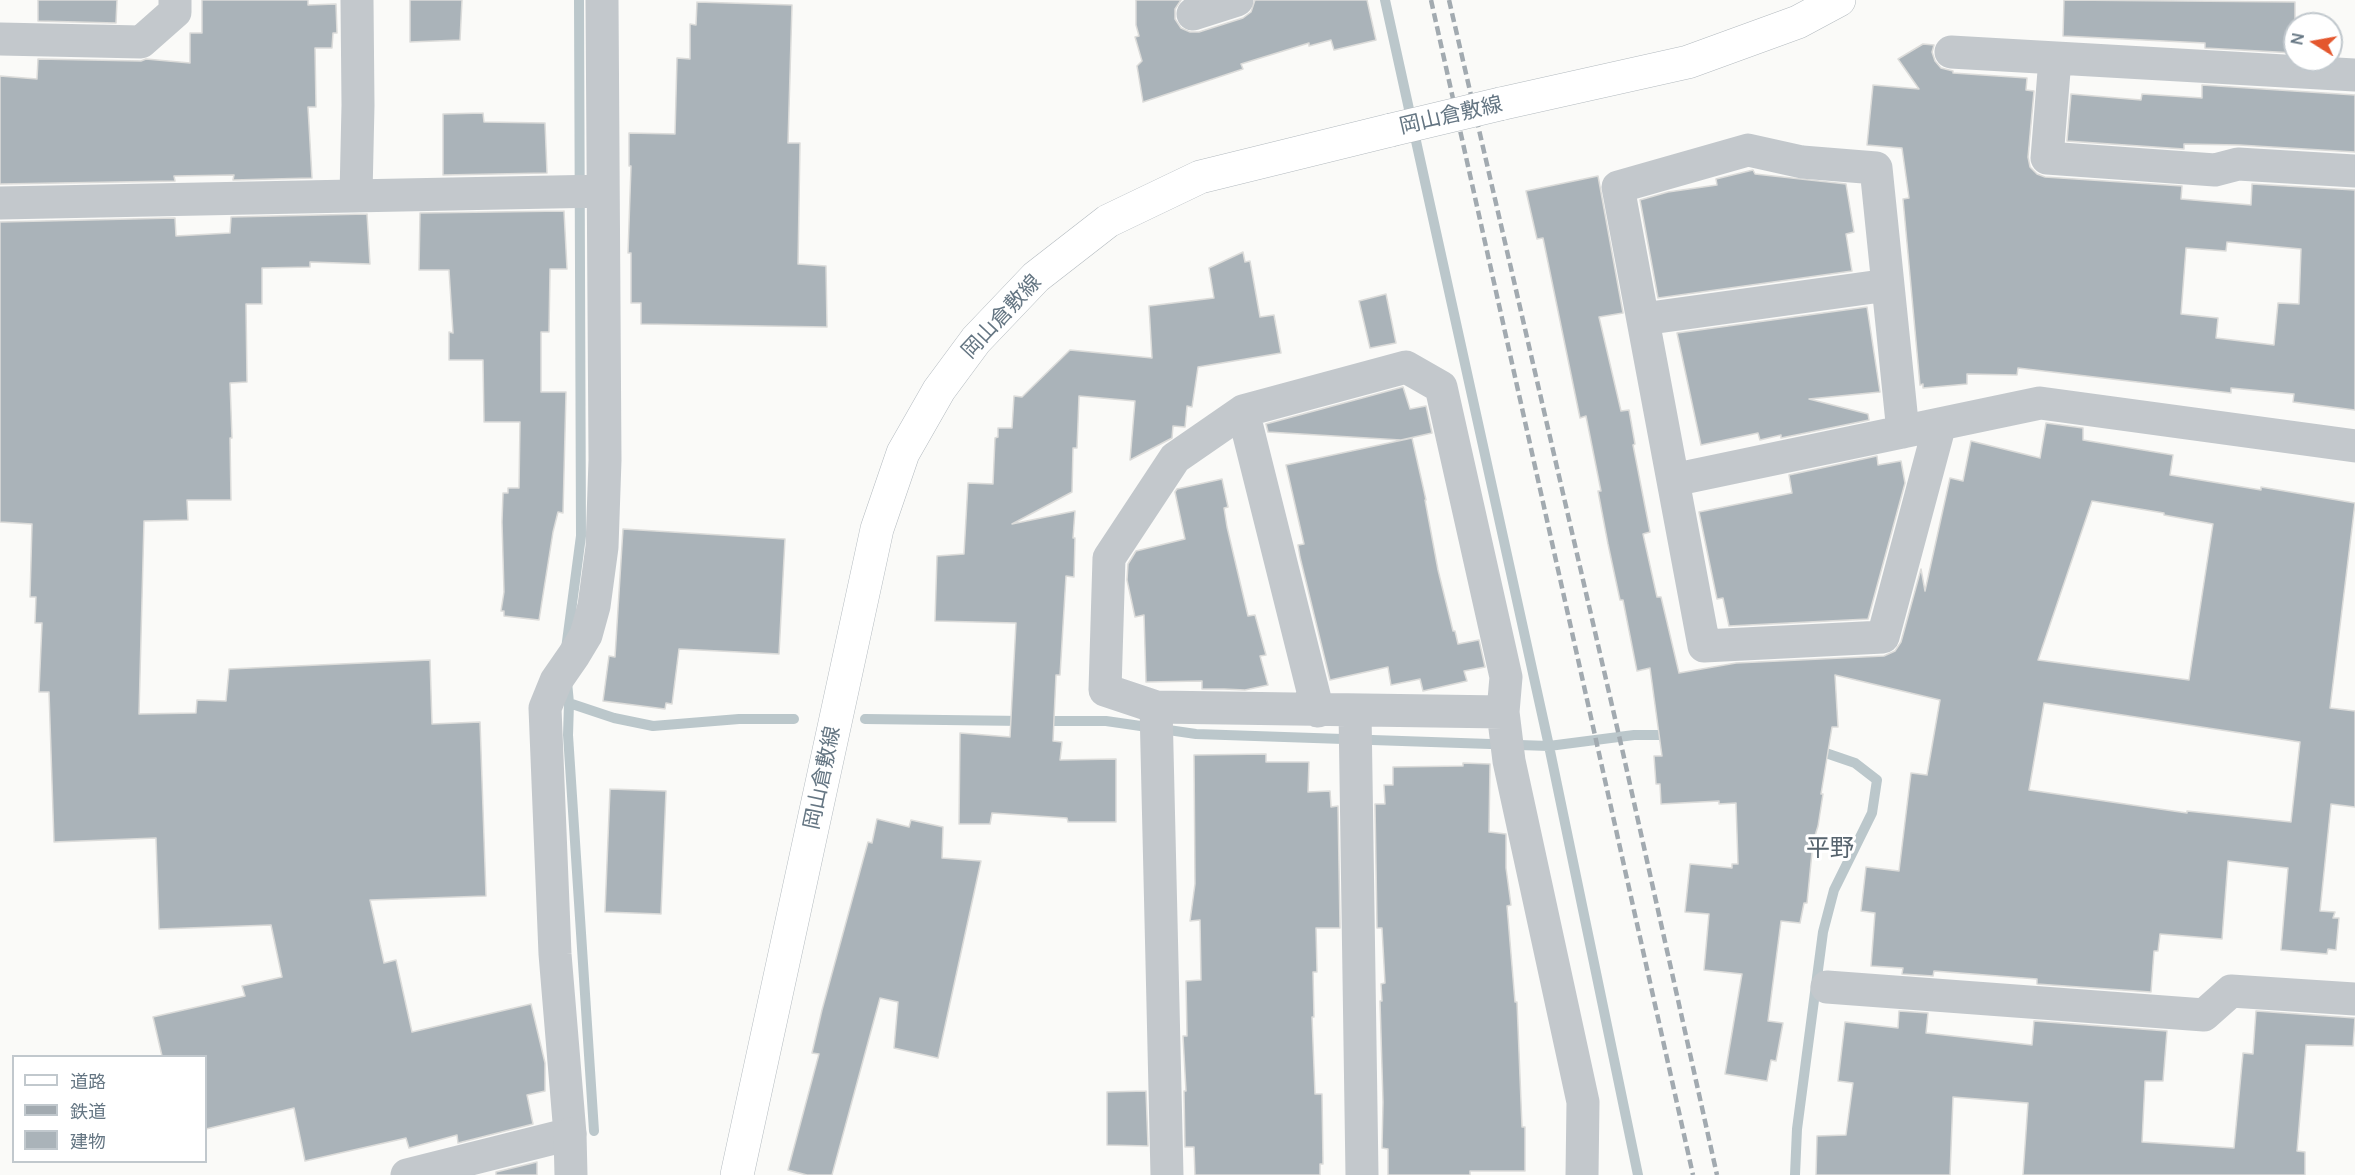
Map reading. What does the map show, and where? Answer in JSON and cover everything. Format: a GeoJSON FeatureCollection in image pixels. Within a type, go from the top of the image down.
{"type":"FeatureCollection","features":[{"type":"Feature","properties":{"kind":"main road","name":"岡山倉敷線"},"geometry":{"type":"LineString","coordinates":[[738,1175],[877,529],[903,453],[939,390],[976,340],[1036,277],[1108,221],[1200,177],[1500,104],[1688,62],[1798,22],[1839,0]]}},
{"type":"Feature","properties":{"kind":"street"},"geometry":{"type":"LineString","coordinates":[[0,39],[141,42],[175,12],[175,0]]}},
{"type":"Feature","properties":{"kind":"street"},"geometry":{"type":"LineString","coordinates":[[356,195],[357,0]]}},
{"type":"Feature","properties":{"kind":"street"},"geometry":{"type":"LineString","coordinates":[[571,1175],[570,1134],[555,954],[545,708],[565,668],[586,635],[594,606],[602,547],[605,460],[588,191],[602,0]]}},
{"type":"Feature","properties":{"kind":"street"},"geometry":{"type":"LineString","coordinates":[[1193,14],[1237,0]]}},
{"type":"Feature","properties":{"kind":"street"},"geometry":{"type":"LineString","coordinates":[[1951,52],[2355,75]]}},
{"type":"Feature","properties":{"kind":"street"},"geometry":{"type":"LineString","coordinates":[[2055,58],[2048,158],[2216,170],[2238,164],[2355,171]]}},
{"type":"Feature","properties":{"kind":"street"},"geometry":{"type":"LineString","coordinates":[[1903,432],[1876,168],[1802,162],[1748,150],[1618,187],[1704,646],[1883,638],[1940,424]]}},
{"type":"Feature","properties":{"kind":"street"},"geometry":{"type":"LineString","coordinates":[[0,202],[588,191]]}},
{"type":"Feature","properties":{"kind":"street"},"geometry":{"type":"LineString","coordinates":[[1643,319],[1888,285]]}},
{"type":"Feature","properties":{"kind":"street"},"geometry":{"type":"LineString","coordinates":[[1504,720],[1355,718],[1318,711],[1157,723],[1106,690],[1108,558],[1175,458],[1243,411],[1406,367],[1441,387],[1506,677],[1504,720],[1509,761],[1583,1102],[1582,1175]]}},
{"type":"Feature","properties":{"kind":"street"},"geometry":{"type":"LineString","coordinates":[[1673,480],[2040,403],[2355,446]]}},
{"type":"Feature","properties":{"kind":"street"},"geometry":{"type":"LineString","coordinates":[[1243,411],[1318,711]]}},
{"type":"Feature","properties":{"kind":"street"},"geometry":{"type":"LineString","coordinates":[[1355,718],[1362,1175]]}},
{"type":"Feature","properties":{"kind":"street"},"geometry":{"type":"LineString","coordinates":[[1157,723],[1167,1175]]}},
{"type":"Feature","properties":{"kind":"street"},"geometry":{"type":"LineString","coordinates":[[1827,987],[2204,1015],[2231,991],[2355,999]]}},
{"type":"Feature","properties":{"kind":"street"},"geometry":{"type":"LineString","coordinates":[[407,1175],[570,1134]]}},
{"type":"Feature","properties":{"kind":"building"},"geometry":{"type":"Polygon","coordinates":[[[38,0],[117,0],[116,23],[38,21],[38,0]]]}},
{"type":"Feature","properties":{"kind":"building"},"geometry":{"type":"Polygon","coordinates":[[[202,0],[308,0],[308,5],[336,4],[337,33],[333,33],[332,48],[315,48],[316,107],[308,107],[312,178],[233,180],[234,175],[174,176],[175,181],[0,184],[0,76],[37,79],[38,59],[141,61],[146,59],[190,63],[190,33],[202,33],[202,0]]]}},
{"type":"Feature","properties":{"kind":"building"},"geometry":{"type":"Polygon","coordinates":[[[410,0],[462,0],[460,40],[410,42],[410,0]]]}},
{"type":"Feature","properties":{"kind":"building"},"geometry":{"type":"Polygon","coordinates":[[[1136,0],[1181,0],[1175,9],[1175,19],[1181,28],[1190,32],[1199,32],[1243,18],[1251,12],[1255,0],[1367,0],[1376,40],[1334,50],[1331,40],[1309,46],[1309,43],[1241,64],[1243,69],[1143,102],[1137,66],[1142,61],[1135,37],[1139,36],[1136,25],[1136,0]]]}},
{"type":"Feature","properties":{"kind":"building"},"geometry":{"type":"Polygon","coordinates":[[[2064,0],[2295,2],[2295,12],[2283,12],[2283,52],[2205,48],[2205,43],[2063,36],[2064,0]]]}},
{"type":"Feature","properties":{"kind":"building"},"geometry":{"type":"Polygon","coordinates":[[[697,2],[792,5],[788,143],[800,143],[798,264],[826,266],[827,327],[641,324],[641,303],[631,303],[631,253],[628,253],[631,166],[629,166],[629,133],[675,134],[677,58],[690,59],[690,24],[696,25],[697,2]]]}},
{"type":"Feature","properties":{"kind":"building"},"geometry":{"type":"Polygon","coordinates":[[[1923,44],[1934,45],[1932,52],[1935,61],[1941,68],[1953,71],[1953,73],[2027,78],[2026,90],[2034,91],[2028,157],[2030,167],[2037,174],[2045,177],[2182,186],[2181,199],[2251,205],[2252,184],[2355,190],[2355,410],[2293,402],[2294,394],[2231,388],[2231,393],[2018,368],[2017,375],[1967,374],[1967,384],[1923,388],[1923,384],[1920,385],[1903,199],[1909,198],[1902,148],[1867,145],[1873,85],[1919,89],[1898,59],[1923,44]],[[2227,242],[2226,251],[2186,248],[2181,314],[2218,318],[2216,338],[2274,345],[2278,303],[2299,304],[2301,249],[2227,242]]]}},
{"type":"Feature","properties":{"kind":"building"},"geometry":{"type":"Polygon","coordinates":[[[2202,85],[2355,95],[2355,152],[2184,144],[2184,149],[2067,141],[2071,94],[2141,100],[2142,94],[2202,98],[2202,85]]]}},
{"type":"Feature","properties":{"kind":"building"},"geometry":{"type":"Polygon","coordinates":[[[483,113],[484,122],[545,123],[547,173],[443,175],[443,114],[483,113]]]}},
{"type":"Feature","properties":{"kind":"building"},"geometry":{"type":"Polygon","coordinates":[[[1753,170],[1755,174],[1846,184],[1854,232],[1846,234],[1852,271],[1658,298],[1640,200],[1668,192],[1717,185],[1716,179],[1753,170]]]}},
{"type":"Feature","properties":{"kind":"building"},"geometry":{"type":"Polygon","coordinates":[[[1598,176],[1623,313],[1599,317],[1621,411],[1629,410],[1635,444],[1633,445],[1650,532],[1643,534],[1657,597],[1661,597],[1679,673],[1736,663],[1884,656],[1895,651],[1901,642],[1921,569],[1925,591],[1950,478],[1963,481],[1971,441],[2040,458],[2046,423],[2083,428],[2083,440],[2173,455],[2170,475],[2355,503],[2330,708],[2355,711],[2355,807],[2331,804],[2320,911],[2335,912],[2333,918],[2339,918],[2336,950],[2328,949],[2327,954],[2281,950],[2288,868],[2228,861],[2222,939],[2160,934],[2158,951],[2154,951],[2151,992],[2037,984],[2037,979],[1934,971],[1933,976],[1902,974],[1903,968],[1871,966],[1875,913],[1861,911],[1866,867],[1899,871],[1911,773],[1927,775],[1940,700],[1835,675],[1838,727],[1832,727],[1818,826],[1813,842],[1807,903],[1804,903],[1800,923],[1781,921],[1768,1021],[1783,1023],[1776,1061],[1771,1060],[1767,1081],[1725,1074],[1742,974],[1704,970],[1709,914],[1685,912],[1690,864],[1732,868],[1732,864],[1738,864],[1736,803],[1719,804],[1719,801],[1661,804],[1660,784],[1656,784],[1654,756],[1662,756],[1650,668],[1637,671],[1623,600],[1620,600],[1608,544],[1598,491],[1601,491],[1586,416],[1580,418],[1543,238],[1537,239],[1526,191],[1598,176]],[[2092,501],[2038,660],[2189,680],[2213,524],[2092,501]],[[2044,703],[2029,790],[2187,813],[2187,811],[2291,822],[2300,742],[2044,703]]]}},
{"type":"Feature","properties":{"kind":"building"},"geometry":{"type":"Polygon","coordinates":[[[564,211],[567,269],[550,269],[549,332],[541,332],[541,392],[566,392],[563,513],[558,512],[553,532],[539,620],[504,616],[504,611],[501,611],[504,592],[503,493],[508,493],[508,488],[519,488],[520,422],[484,422],[483,360],[449,360],[449,332],[453,333],[449,270],[419,270],[420,213],[564,211]]]}},
{"type":"Feature","properties":{"kind":"building"},"geometry":{"type":"Polygon","coordinates":[[[367,214],[370,264],[310,262],[310,267],[262,268],[262,304],[246,304],[247,382],[230,383],[231,500],[187,500],[188,520],[144,521],[139,714],[196,713],[197,700],[226,701],[229,669],[430,660],[432,724],[480,722],[486,896],[370,900],[384,963],[396,960],[412,1032],[531,1004],[545,1063],[545,1091],[527,1095],[533,1124],[458,1143],[457,1135],[409,1148],[406,1138],[305,1161],[294,1108],[207,1129],[207,1055],[162,1055],[153,1017],[245,996],[242,986],[282,977],[271,925],[159,929],[156,838],[54,842],[49,692],[39,692],[42,623],[35,623],[36,597],[30,597],[32,524],[0,522],[0,222],[175,218],[176,236],[230,233],[231,217],[367,214]]]}},
{"type":"Feature","properties":{"kind":"building"},"geometry":{"type":"Polygon","coordinates":[[[1243,252],[1245,262],[1250,261],[1260,317],[1274,315],[1281,353],[1198,367],[1192,407],[1187,406],[1185,427],[1173,426],[1172,438],[1130,460],[1135,401],[1079,396],[1077,448],[1073,448],[1072,492],[1012,524],[1075,511],[1074,577],[1066,576],[1060,675],[1056,675],[1053,741],[1062,742],[1060,760],[1116,759],[1116,822],[1068,822],[1067,818],[992,813],[990,824],[959,824],[960,733],[1010,737],[1016,623],[935,621],[937,556],[964,554],[968,483],[993,484],[995,438],[998,437],[998,428],[1012,428],[1014,396],[1022,397],[1070,350],[1152,358],[1149,306],[1214,298],[1209,268],[1243,252]]]}},
{"type":"Feature","properties":{"kind":"building"},"geometry":{"type":"Polygon","coordinates":[[[1386,294],[1396,343],[1370,348],[1359,301],[1386,294]]]}},
{"type":"Feature","properties":{"kind":"building"},"geometry":{"type":"Polygon","coordinates":[[[1867,307],[1880,392],[1809,399],[1868,414],[1869,420],[1781,438],[1781,435],[1760,440],[1758,433],[1701,445],[1677,333],[1867,307]]]}},
{"type":"Feature","properties":{"kind":"building"},"geometry":{"type":"Polygon","coordinates":[[[1403,387],[1410,409],[1426,406],[1432,433],[1401,440],[1268,432],[1266,424],[1403,387]]]}},
{"type":"Feature","properties":{"kind":"building"},"geometry":{"type":"Polygon","coordinates":[[[1412,438],[1438,570],[1453,631],[1455,631],[1458,644],[1479,640],[1485,667],[1464,671],[1467,681],[1423,691],[1420,679],[1391,685],[1388,667],[1330,680],[1300,557],[1298,545],[1304,544],[1286,465],[1412,438]]]}},
{"type":"Feature","properties":{"kind":"building"},"geometry":{"type":"Polygon","coordinates":[[[1877,456],[1878,465],[1901,461],[1905,483],[1868,619],[1729,626],[1723,598],[1717,599],[1699,512],[1792,493],[1789,475],[1877,456]]]}},
{"type":"Feature","properties":{"kind":"building"},"geometry":{"type":"Polygon","coordinates":[[[1222,479],[1228,507],[1224,508],[1227,527],[1248,616],[1255,615],[1266,655],[1260,656],[1268,685],[1245,690],[1202,689],[1202,681],[1146,682],[1144,615],[1135,617],[1127,580],[1128,564],[1136,551],[1185,539],[1175,492],[1177,489],[1222,479]]]}},
{"type":"Feature","properties":{"kind":"building"},"geometry":{"type":"Polygon","coordinates":[[[623,529],[785,539],[779,654],[679,649],[672,704],[666,703],[665,709],[603,701],[609,656],[615,657],[623,529]]]}},
{"type":"Feature","properties":{"kind":"building"},"geometry":{"type":"Polygon","coordinates":[[[1266,754],[1266,762],[1309,762],[1308,792],[1330,791],[1331,807],[1338,806],[1340,928],[1316,928],[1317,972],[1313,972],[1315,1094],[1322,1094],[1323,1164],[1320,1164],[1320,1175],[1195,1175],[1194,1147],[1185,1147],[1184,1091],[1186,1091],[1183,1036],[1187,1036],[1186,981],[1201,980],[1200,920],[1190,921],[1195,884],[1194,755],[1266,754]]]}},
{"type":"Feature","properties":{"kind":"building"},"geometry":{"type":"Polygon","coordinates":[[[1463,763],[1490,764],[1489,832],[1506,834],[1506,868],[1511,905],[1507,906],[1515,1002],[1517,1002],[1522,1127],[1525,1127],[1525,1171],[1470,1171],[1470,1175],[1388,1175],[1388,1149],[1382,1148],[1380,1001],[1382,1001],[1381,984],[1385,983],[1382,928],[1377,928],[1375,804],[1385,804],[1384,785],[1393,785],[1393,767],[1463,766],[1463,763]]]}},
{"type":"Feature","properties":{"kind":"building"},"geometry":{"type":"Polygon","coordinates":[[[610,789],[666,791],[661,914],[605,912],[610,789]]]}},
{"type":"Feature","properties":{"kind":"building"},"geometry":{"type":"Polygon","coordinates":[[[877,819],[909,827],[911,820],[943,827],[942,858],[981,861],[938,1058],[894,1048],[898,1002],[880,998],[832,1175],[807,1175],[788,1170],[819,1054],[812,1053],[822,1010],[868,842],[872,843],[877,819]]]}},
{"type":"Feature","properties":{"kind":"building"},"geometry":{"type":"Polygon","coordinates":[[[1899,1011],[1928,1013],[1926,1033],[2032,1045],[2034,1021],[2167,1031],[2163,1081],[2145,1081],[2142,1142],[2234,1148],[2243,1053],[2253,1054],[2256,1011],[2355,1018],[2353,1046],[2306,1045],[2297,1151],[2305,1152],[2305,1175],[2023,1175],[2028,1103],[1953,1097],[1950,1175],[1816,1175],[1817,1136],[1846,1135],[1853,1083],[1838,1081],[1845,1022],[1898,1028],[1899,1011]]]}},
{"type":"Feature","properties":{"kind":"building"},"geometry":{"type":"Polygon","coordinates":[[[1146,1091],[1148,1146],[1107,1145],[1107,1092],[1146,1091]]]}},
{"type":"Feature","properties":{"kind":"building"},"geometry":{"type":"Polygon","coordinates":[[[537,1162],[537,1175],[496,1175],[496,1172],[537,1162]]]}},
{"type":"Feature","properties":{"kind":"waterway"},"geometry":{"type":"LineString","coordinates":[[566,649],[581,536],[579,0]]}},
{"type":"Feature","properties":{"kind":"waterway"},"geometry":{"type":"LineString","coordinates":[[1385,0],[1549,746],[1638,1175]]}},
{"type":"Feature","properties":{"kind":"waterway"},"geometry":{"type":"LineString","coordinates":[[567,682],[568,735],[594,1131]]}},
{"type":"Feature","properties":{"kind":"waterway"},"geometry":{"type":"LineString","coordinates":[[569,703],[614,718],[653,726],[739,719],[794,719]]}},
{"type":"Feature","properties":{"kind":"waterway"},"geometry":{"type":"LineString","coordinates":[[865,719],[1024,721]]}},
{"type":"Feature","properties":{"kind":"waterway"},"geometry":{"type":"LineString","coordinates":[[1040,721],[1106,721],[1196,734],[1549,746],[1634,735],[1673,735]]}},
{"type":"Feature","properties":{"kind":"waterway"},"geometry":{"type":"LineString","coordinates":[[1795,1175],[1797,1129],[1823,932],[1834,890],[1872,813],[1877,780],[1855,763],[1817,750]]}},
{"type":"Feature","properties":{"kind":"railway"},"geometry":{"type":"LineString","coordinates":[[1431,0],[1693,1175]]}},
{"type":"Feature","properties":{"kind":"railway"},"geometry":{"type":"LineString","coordinates":[[1449,0],[1623,753],[1717,1175]]}},
{"type":"Feature","properties":{"kind":"district","name":"平野"},"geometry":{"type":"Point","coordinates":[1830,849]}}]}
